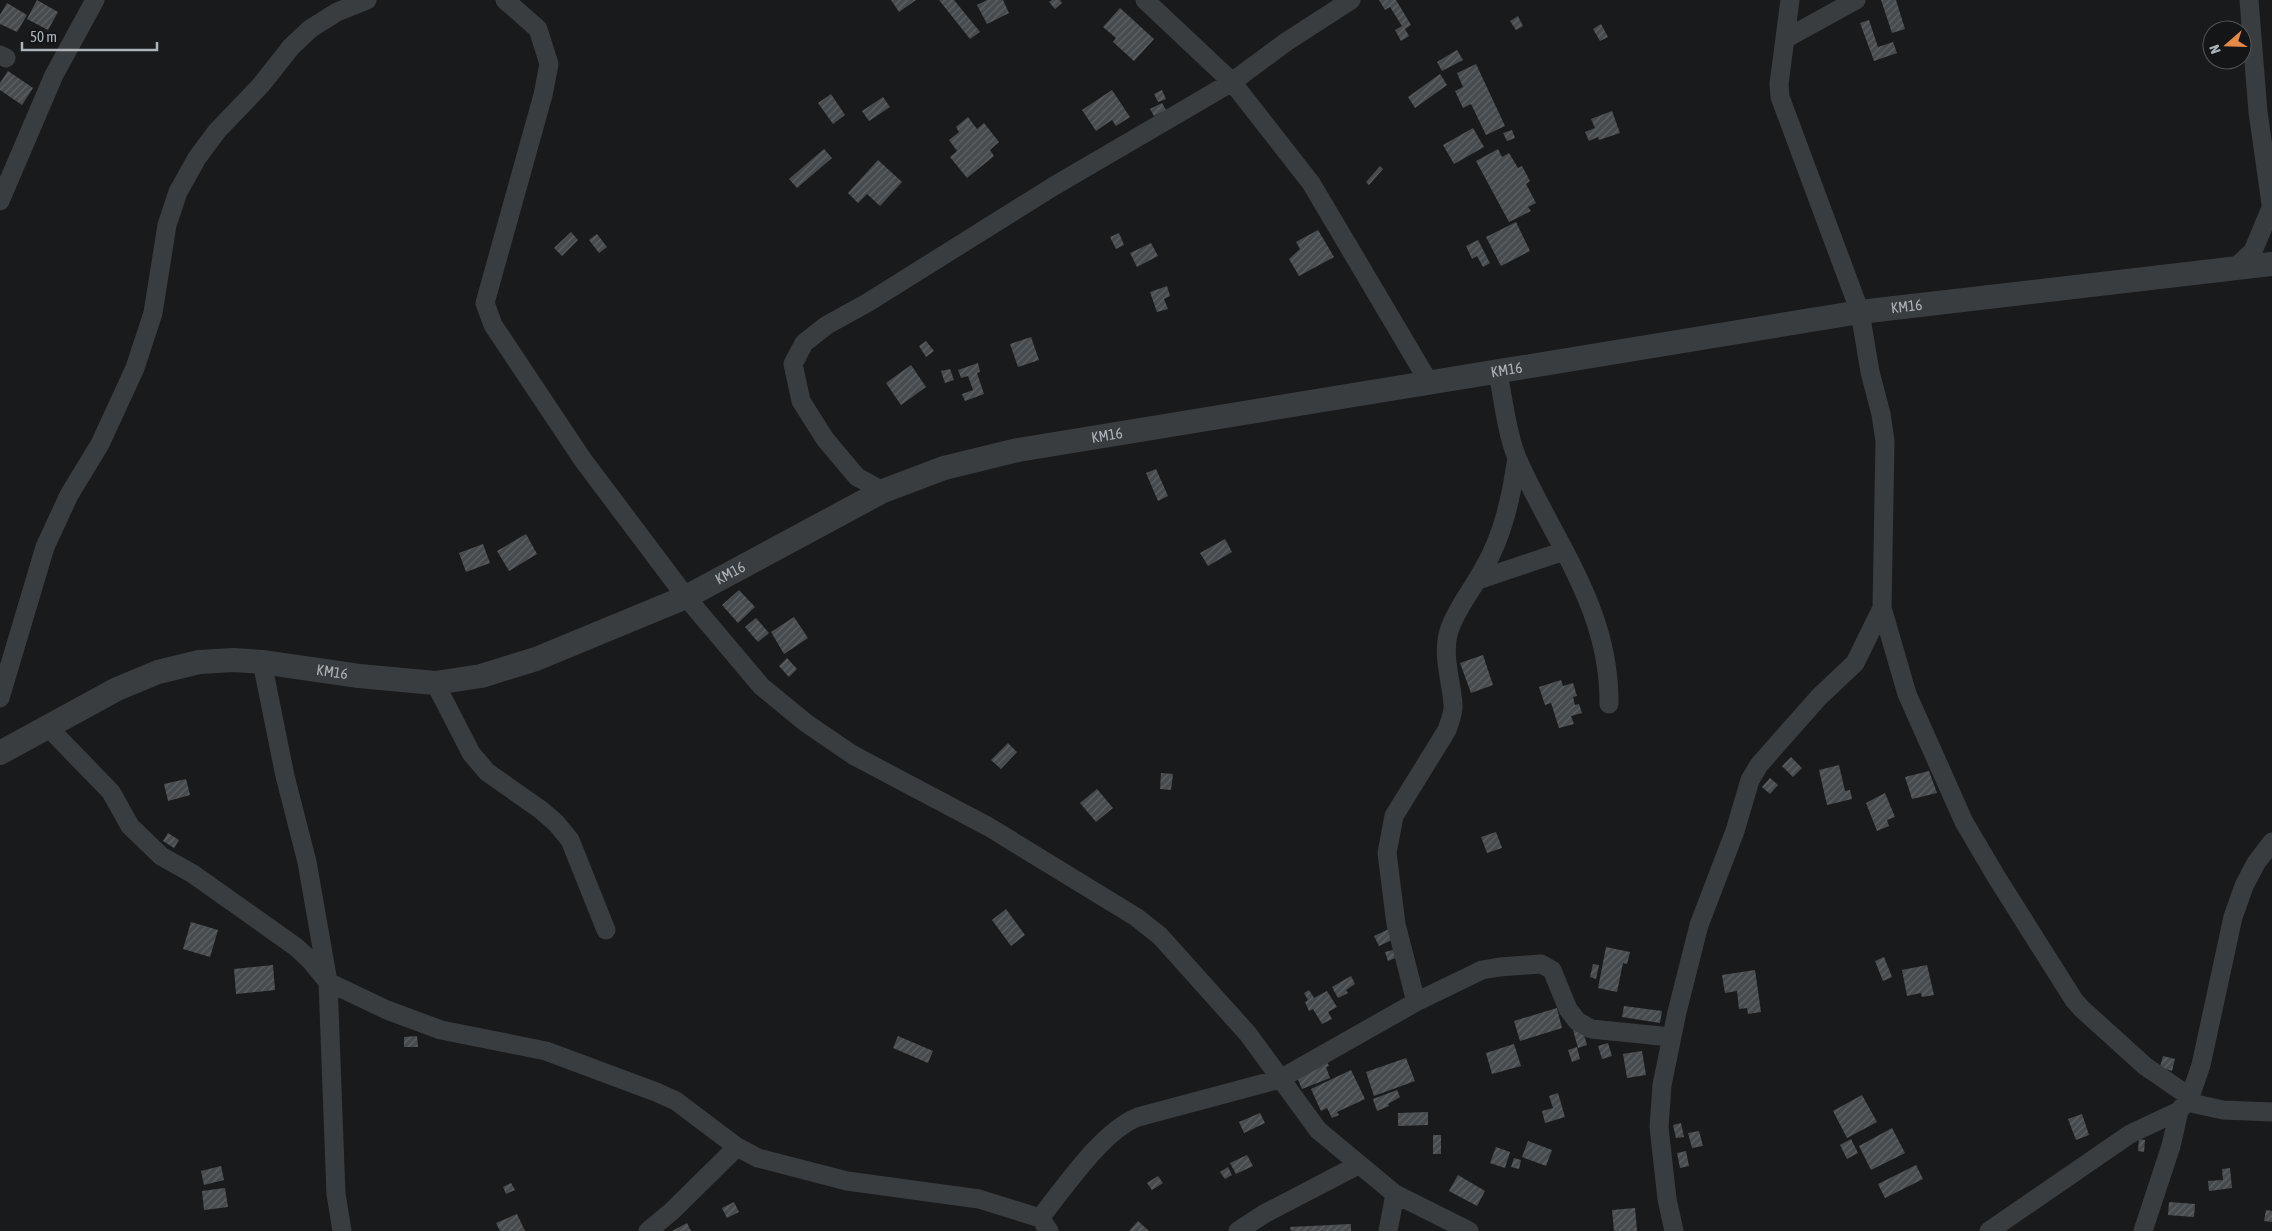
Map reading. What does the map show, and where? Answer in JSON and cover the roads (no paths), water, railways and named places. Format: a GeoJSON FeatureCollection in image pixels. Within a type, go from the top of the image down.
{"type":"FeatureCollection","features":[{"type":"Feature","properties":{"kind":"street"},"geometry":{"type":"LineString","coordinates":[[0,201],[54,75],[95,0]]}},
{"type":"Feature","properties":{"kind":"street"},"geometry":{"type":"LineString","coordinates":[[0,698],[45,547],[69,495],[100,444],[135,368],[153,313],[167,225],[178,192],[197,158],[217,131],[261,85],[291,47],[310,29],[337,12],[368,0]]}},
{"type":"Feature","properties":{"kind":"street"},"geometry":{"type":"LineString","coordinates":[[505,0],[538,29],[548,64],[543,95],[485,302],[493,325],[583,460],[686,597],[761,686],[806,723],[853,755],[989,827],[1136,917],[1160,936],[1248,1034],[1318,1130],[1395,1194],[1469,1231]]}},
{"type":"Feature","properties":{"kind":"street"},"geometry":{"type":"LineString","coordinates":[[1145,0],[1232,82],[1311,183],[1430,384]]}},
{"type":"Feature","properties":{"kind":"street"},"geometry":{"type":"LineString","coordinates":[[883,491],[856,477],[825,439],[802,401],[793,364],[804,343],[827,325],[867,304],[1054,186],[1232,82],[1286,42],[1351,0]]}},
{"type":"Feature","properties":{"kind":"street"},"geometry":{"type":"LineString","coordinates":[[1790,0],[1778,84],[1780,97],[1860,312],[1870,372],[1881,414],[1885,441],[1882,608],[1907,694],[1964,822],[1997,878],[2082,1009],[2184,1104]]}},
{"type":"Feature","properties":{"kind":"street"},"geometry":{"type":"LineString","coordinates":[[1786,38],[1856,0]]}},
{"type":"Feature","properties":{"kind":"street"},"geometry":{"type":"LineString","coordinates":[[2235,268],[2253,251],[2271,210],[2258,112],[2249,0]]}},
{"type":"Feature","properties":{"kind":"street","name":"KM16"},"geometry":{"type":"LineString","coordinates":[[0,753],[117,689],[158,672],[199,662],[234,660],[262,662],[359,676],[435,683],[482,676],[536,659],[686,597],[883,491],[944,468],[1018,450],[1498,373],[1860,312],[2272,264]]}},
{"type":"Feature","properties":{"kind":"street"},"geometry":{"type":"LineString","coordinates":[[1498,373],[1517,458],[1586,594],[1599,631],[1609,675],[1609,704]]}},
{"type":"Feature","properties":{"kind":"street"},"geometry":{"type":"LineString","coordinates":[[1416,1002],[1393,906],[1387,853],[1389,834],[1394,816],[1449,723],[1453,705],[1446,645],[1450,628],[1478,580],[1496,544],[1511,501],[1517,458]]}},
{"type":"Feature","properties":{"kind":"street"},"geometry":{"type":"LineString","coordinates":[[1478,580],[1564,552]]}},
{"type":"Feature","properties":{"kind":"street"},"geometry":{"type":"LineString","coordinates":[[1674,1231],[1667,1199],[1659,1127],[1662,1085],[1699,925],[1735,831],[1750,780],[1759,765],[1819,697],[1855,663],[1882,608]]}},
{"type":"Feature","properties":{"kind":"street"},"geometry":{"type":"LineString","coordinates":[[262,662],[285,776],[307,862],[328,982],[336,1194],[342,1231]]}},
{"type":"Feature","properties":{"kind":"street"},"geometry":{"type":"LineString","coordinates":[[435,683],[471,753],[487,772],[542,810],[570,840],[606,930]]}},
{"type":"Feature","properties":{"kind":"street"},"geometry":{"type":"LineString","coordinates":[[47,726],[111,792],[130,826],[155,850],[193,874],[296,947],[328,982],[414,1021],[441,1030],[546,1051],[656,1092],[676,1101],[737,1147],[758,1158],[847,1181],[978,1199],[1044,1224],[1110,1134],[1124,1122],[1280,1079],[1416,1002],[1482,970],[1541,964],[1552,970],[1568,1009],[1577,1022],[1591,1029],[1672,1038]]}},
{"type":"Feature","properties":{"kind":"street"},"geometry":{"type":"LineString","coordinates":[[2143,1231],[2184,1104],[2201,1066],[2233,917],[2244,886],[2256,863],[2272,842]]}},
{"type":"Feature","properties":{"kind":"street"},"geometry":{"type":"LineString","coordinates":[[1989,1231],[2130,1134],[2184,1104],[2191,1103],[2223,1110],[2272,1112]]}},
{"type":"Feature","properties":{"kind":"street"},"geometry":{"type":"LineString","coordinates":[[648,1231],[672,1211],[737,1147]]}},
{"type":"Feature","properties":{"kind":"street"},"geometry":{"type":"LineString","coordinates":[[1238,1231],[1272,1209],[1358,1165]]}},
{"type":"Feature","properties":{"kind":"street"},"geometry":{"type":"LineString","coordinates":[[1388,1231],[1395,1194]]}}]}
